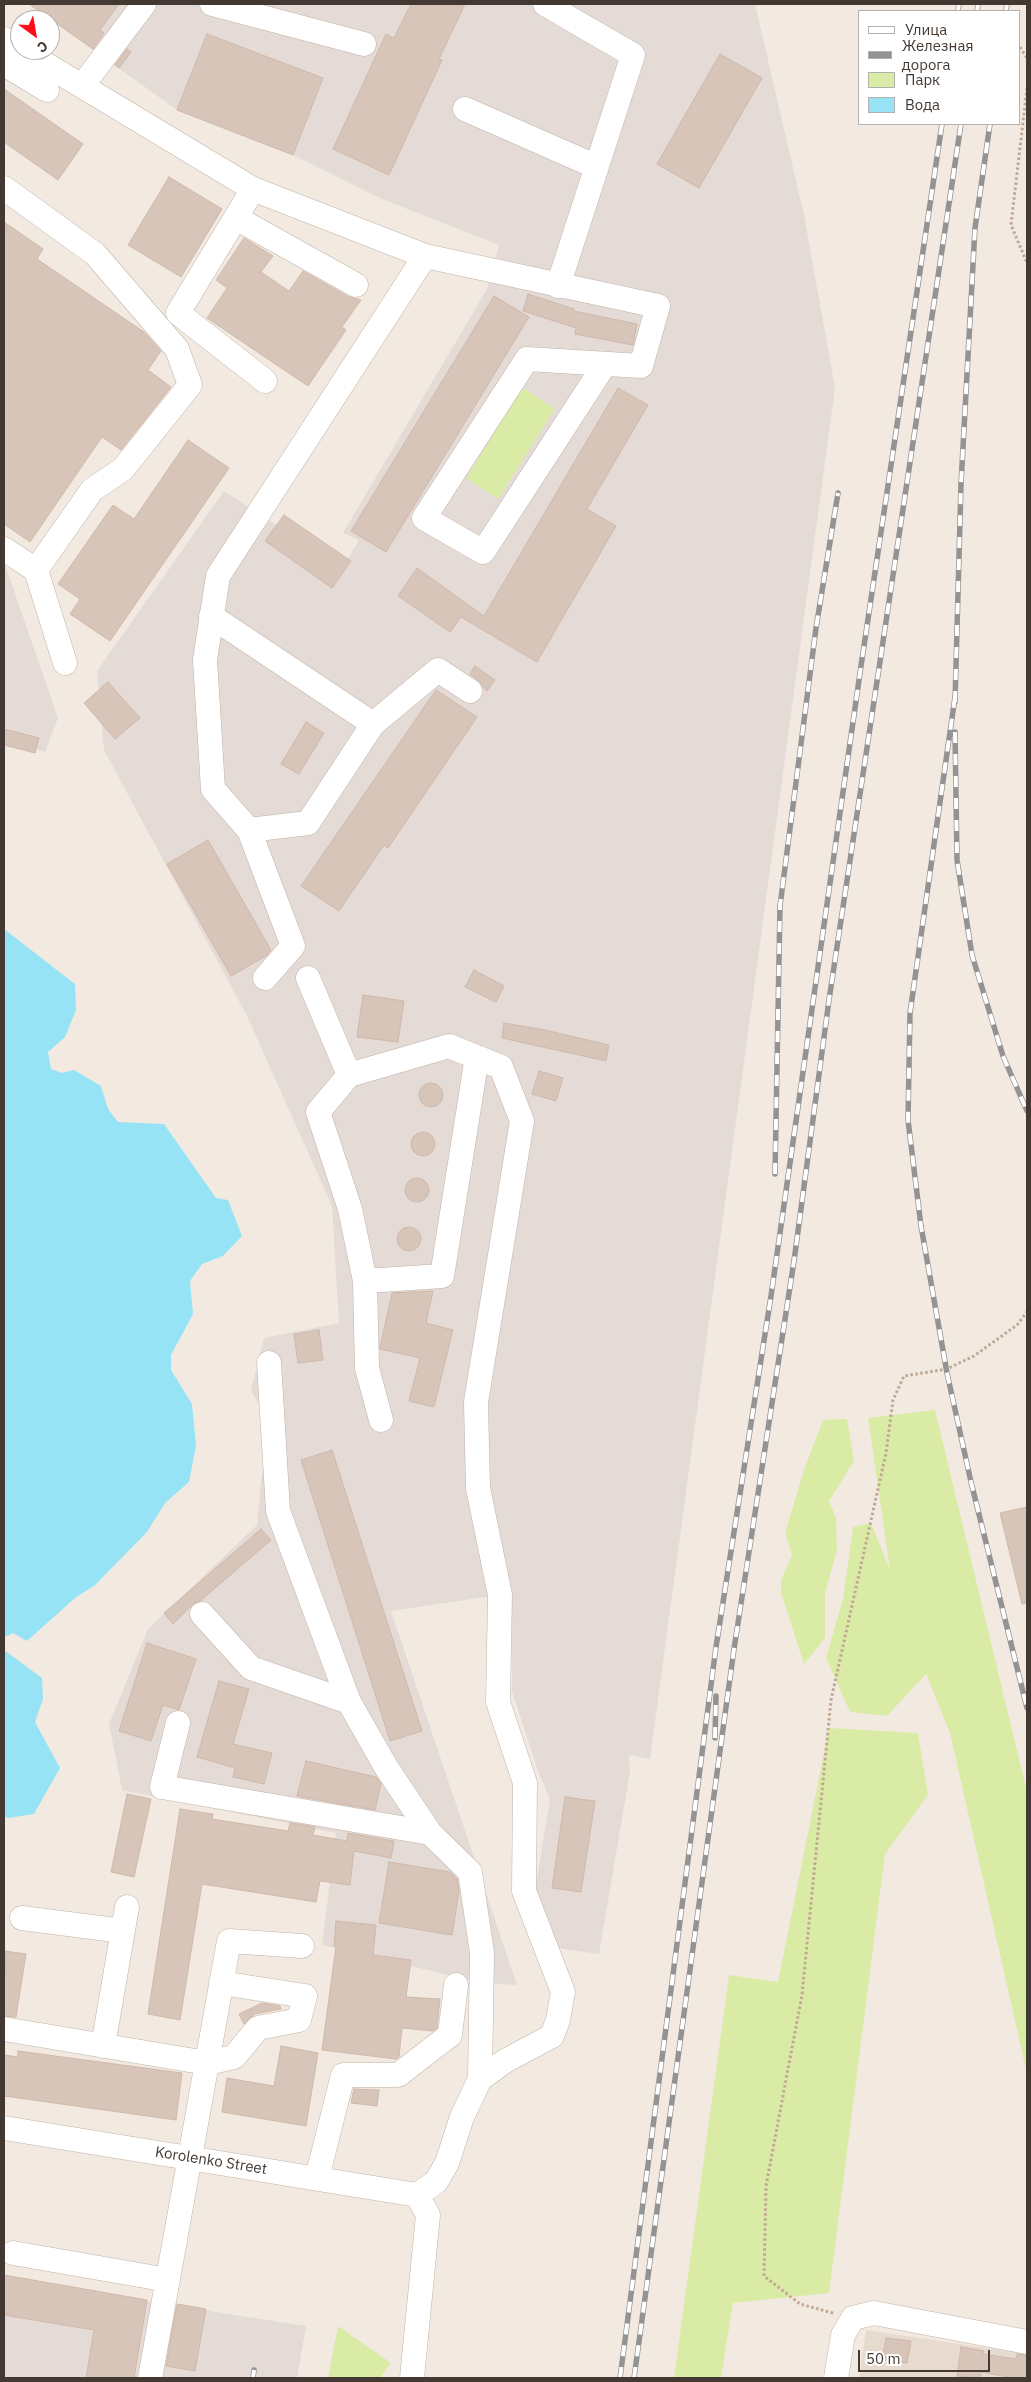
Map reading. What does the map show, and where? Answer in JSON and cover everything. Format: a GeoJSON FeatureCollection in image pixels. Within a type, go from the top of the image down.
{"type":"FeatureCollection","features":[{"type":"Feature","properties":{"kind":"street"},"geometry":{"type":"LineString","coordinates":[[82,86],[144,4]]}},
{"type":"Feature","properties":{"kind":"street"},"geometry":{"type":"LineString","coordinates":[[212,4],[364,44]]}},
{"type":"Feature","properties":{"kind":"street"},"geometry":{"type":"LineString","coordinates":[[545,4],[633,55],[558,286]]}},
{"type":"Feature","properties":{"kind":"street"},"geometry":{"type":"LineString","coordinates":[[39,60],[253,189],[425,256],[658,306],[641,366],[528,359],[424,518],[484,552],[606,364]]}},
{"type":"Feature","properties":{"kind":"street"},"geometry":{"type":"LineString","coordinates":[[4,64],[47,90]]}},
{"type":"Feature","properties":{"kind":"street"},"geometry":{"type":"LineString","coordinates":[[465,109],[597,167]]}},
{"type":"Feature","properties":{"kind":"street"},"geometry":{"type":"LineString","coordinates":[[4,188],[95,254],[177,349],[190,385],[123,469],[92,490],[36,570]]}},
{"type":"Feature","properties":{"kind":"street"},"geometry":{"type":"LineString","coordinates":[[253,189],[178,313],[265,381]]}},
{"type":"Feature","properties":{"kind":"street"},"geometry":{"type":"LineString","coordinates":[[236,218],[356,285]]}},
{"type":"Feature","properties":{"kind":"street"},"geometry":{"type":"LineString","coordinates":[[265,978],[293,946],[249,830],[213,789],[205,660],[218,576],[425,256]]}},
{"type":"Feature","properties":{"kind":"street"},"geometry":{"type":"LineString","coordinates":[[4,549],[36,570],[65,663]]}},
{"type":"Feature","properties":{"kind":"street"},"geometry":{"type":"LineString","coordinates":[[212,616],[373,724]]}},
{"type":"Feature","properties":{"kind":"street"},"geometry":{"type":"LineString","coordinates":[[249,830],[308,823],[373,724],[438,670],[470,691]]}},
{"type":"Feature","properties":{"kind":"street"},"geometry":{"type":"LineString","coordinates":[[308,978],[349,1075]]}},
{"type":"Feature","properties":{"kind":"street"},"geometry":{"type":"LineString","coordinates":[[381,1420],[367,1368],[364,1281],[350,1209],[318,1112],[349,1075],[449,1046],[501,1067],[522,1121],[476,1402],[478,1488],[500,1595],[498,1702],[526,1783],[524,1891],[563,1992],[558,2020],[552,2036],[505,2061],[480,2079]]}},
{"type":"Feature","properties":{"kind":"street"},"geometry":{"type":"LineString","coordinates":[[364,1281],[442,1276],[477,1057]]}},
{"type":"Feature","properties":{"kind":"street"},"geometry":{"type":"LineString","coordinates":[[269,1363],[278,1511],[312,1597],[349,1702],[386,1767],[430,1833],[470,1872],[482,1953],[480,2079],[462,2117],[447,2163],[436,2182],[417,2195],[428,2215],[412,2378]]}},
{"type":"Feature","properties":{"kind":"street"},"geometry":{"type":"LineString","coordinates":[[202,1614],[251,1668],[349,1702]]}},
{"type":"Feature","properties":{"kind":"street"},"geometry":{"type":"LineString","coordinates":[[178,1723],[162,1787],[430,1833]]}},
{"type":"Feature","properties":{"kind":"street"},"geometry":{"type":"LineString","coordinates":[[103,2046],[127,1906]]}},
{"type":"Feature","properties":{"kind":"street"},"geometry":{"type":"LineString","coordinates":[[22,1918],[123,1931]]}},
{"type":"Feature","properties":{"kind":"street"},"geometry":{"type":"LineString","coordinates":[[150,2378],[229,1940],[302,1946]]}},
{"type":"Feature","properties":{"kind":"street"},"geometry":{"type":"LineString","coordinates":[[4,2029],[207,2062],[234,2057],[258,2028],[299,2020],[304,1996],[221,1982]]}},
{"type":"Feature","properties":{"kind":"street"},"geometry":{"type":"LineString","coordinates":[[317,2178],[343,2075],[398,2075],[450,2035],[456,1986]]}},
{"type":"Feature","properties":{"kind":"street","name":"Korolenko Street"},"geometry":{"type":"LineString","coordinates":[[4,2128],[417,2195]]}},
{"type":"Feature","properties":{"kind":"street"},"geometry":{"type":"LineString","coordinates":[[13,2253],[168,2280]]}},
{"type":"Feature","properties":{"kind":"street"},"geometry":{"type":"LineString","coordinates":[[836,2378],[843,2335],[853,2318],[874,2313],[1027,2342]]}},
{"type":"Feature","properties":{"kind":"path"},"geometry":{"type":"LineString","coordinates":[[1027,88],[1011,225],[1027,263]]}},
{"type":"Feature","properties":{"kind":"path"},"geometry":{"type":"LineString","coordinates":[[853,2318],[800,2304],[764,2276],[766,2186],[802,1995],[831,1700],[886,1453],[893,1400],[904,1376],[946,1370],[974,1356],[1017,1325],[1027,1312]]}},
{"type":"Feature","properties":{"kind":"shaded area"},"geometry":{"type":"Polygon","coordinates":[[[29,4],[755,4],[804,215],[835,388],[650,1759],[629,1755],[630,1772],[599,1954],[558,1948],[535,1891],[550,1799],[538,1771],[512,1691],[512,1593],[391,1611],[517,1985],[482,1983],[322,1945],[336,1833],[122,1790],[109,1724],[148,1629],[257,1525],[262,1471],[271,1457],[269,1424],[251,1390],[264,1338],[339,1323],[332,1206],[247,1016],[104,750],[97,671],[224,491],[342,568],[359,540],[343,533],[487,289],[499,245],[382,199],[293,155],[177,110],[60,26],[60,10],[37,10],[29,4]]]}},
{"type":"Feature","properties":{"kind":"shaded area"},"geometry":{"type":"Polygon","coordinates":[[[4,562],[58,718],[45,752],[4,739],[4,562]]]}},
{"type":"Feature","properties":{"kind":"shaded area"},"geometry":{"type":"Polygon","coordinates":[[[4,2279],[306,2326],[297,2378],[4,2378],[4,2279]]]}},
{"type":"Feature","properties":{"kind":"shaded area"},"geometry":{"type":"Polygon","coordinates":[[[866,2330],[1027,2354],[1027,2378],[859,2378],[866,2330]]]}},
{"type":"Feature","properties":{"kind":"green space"},"geometry":{"type":"Polygon","coordinates":[[[523,388],[555,409],[498,499],[466,478],[523,388]]]}},
{"type":"Feature","properties":{"kind":"green space"},"geometry":{"type":"Polygon","coordinates":[[[935,1410],[1027,1792],[1027,2074],[950,1733],[926,1674],[887,1716],[850,1712],[826,1658],[843,1599],[853,1527],[871,1523],[890,1570],[868,1418],[935,1410]]]}},
{"type":"Feature","properties":{"kind":"green space"},"geometry":{"type":"Polygon","coordinates":[[[847,1419],[854,1461],[829,1501],[836,1518],[837,1549],[825,1594],[825,1638],[804,1664],[781,1593],[781,1580],[792,1555],[785,1533],[805,1467],[823,1420],[847,1419]]]}},
{"type":"Feature","properties":{"kind":"green space"},"geometry":{"type":"Polygon","coordinates":[[[829,1728],[918,1733],[928,1795],[885,1854],[829,2293],[733,2303],[721,2378],[674,2378],[729,1975],[778,1982],[829,1728]]]}},
{"type":"Feature","properties":{"kind":"green space"},"geometry":{"type":"Polygon","coordinates":[[[338,2326],[391,2363],[380,2378],[328,2378],[338,2326]]]}},
{"type":"Feature","properties":{"kind":"water"},"geometry":{"type":"Polygon","coordinates":[[[4,929],[75,984],[76,1010],[65,1037],[48,1052],[51,1069],[62,1073],[74,1070],[101,1086],[108,1109],[118,1122],[164,1124],[216,1198],[228,1200],[242,1236],[223,1256],[202,1264],[190,1281],[193,1314],[171,1355],[171,1370],[192,1404],[196,1446],[189,1482],[165,1503],[147,1532],[95,1585],[75,1598],[27,1641],[13,1633],[4,1637],[4,929]]]}},
{"type":"Feature","properties":{"kind":"water"},"geometry":{"type":"Polygon","coordinates":[[[4,1650],[42,1678],[43,1699],[35,1722],[60,1768],[34,1814],[8,1818],[4,1816],[4,1650]]]}},
{"type":"Feature","properties":{"kind":"building"},"geometry":{"type":"Polygon","coordinates":[[[29,4],[119,4],[100,30],[104,33],[93,49],[60,26],[60,10],[38,10],[29,4]]]}},
{"type":"Feature","properties":{"kind":"building"},"geometry":{"type":"Polygon","coordinates":[[[411,4],[465,4],[439,59],[442,60],[389,175],[333,149],[386,34],[394,38],[411,4]]]}},
{"type":"Feature","properties":{"kind":"building"},"geometry":{"type":"Polygon","coordinates":[[[207,34],[323,78],[293,155],[177,110],[207,34]]]}},
{"type":"Feature","properties":{"kind":"building"},"geometry":{"type":"Polygon","coordinates":[[[127,49],[131,52],[119,68],[115,65],[127,49]]]}},
{"type":"Feature","properties":{"kind":"building"},"geometry":{"type":"Polygon","coordinates":[[[720,54],[762,78],[699,188],[657,164],[720,54]]]}},
{"type":"Feature","properties":{"kind":"building"},"geometry":{"type":"Polygon","coordinates":[[[4,89],[83,144],[58,180],[4,142],[4,89]]]}},
{"type":"Feature","properties":{"kind":"building"},"geometry":{"type":"Polygon","coordinates":[[[169,177],[222,209],[181,277],[128,245],[169,177]]]}},
{"type":"Feature","properties":{"kind":"building"},"geometry":{"type":"Polygon","coordinates":[[[4,222],[43,249],[37,259],[144,332],[161,351],[148,370],[171,387],[121,450],[102,437],[30,542],[4,524],[4,222]]]}},
{"type":"Feature","properties":{"kind":"building"},"geometry":{"type":"Polygon","coordinates":[[[244,238],[273,256],[261,272],[289,291],[303,271],[349,297],[361,300],[342,327],[346,330],[308,386],[207,318],[227,288],[216,280],[244,238]]]}},
{"type":"Feature","properties":{"kind":"building"},"geometry":{"type":"Polygon","coordinates":[[[528,294],[574,309],[574,311],[637,324],[633,345],[575,334],[576,328],[523,311],[528,294]]]}},
{"type":"Feature","properties":{"kind":"building"},"geometry":{"type":"Polygon","coordinates":[[[494,296],[529,317],[386,552],[351,531],[494,296]]]}},
{"type":"Feature","properties":{"kind":"building"},"geometry":{"type":"Polygon","coordinates":[[[618,388],[648,405],[587,509],[616,526],[537,662],[461,617],[450,632],[398,596],[417,568],[484,616],[618,388]]]}},
{"type":"Feature","properties":{"kind":"building"},"geometry":{"type":"Polygon","coordinates":[[[188,440],[229,468],[110,641],[70,614],[80,599],[58,584],[113,505],[134,519],[188,440]]]}},
{"type":"Feature","properties":{"kind":"building"},"geometry":{"type":"Polygon","coordinates":[[[284,515],[351,561],[332,588],[265,541],[284,515]]]}},
{"type":"Feature","properties":{"kind":"building"},"geometry":{"type":"Polygon","coordinates":[[[475,666],[495,680],[487,691],[470,674],[475,666]]]}},
{"type":"Feature","properties":{"kind":"building"},"geometry":{"type":"Polygon","coordinates":[[[108,682],[140,718],[115,739],[84,703],[108,682]]]}},
{"type":"Feature","properties":{"kind":"building"},"geometry":{"type":"Polygon","coordinates":[[[436,690],[477,717],[388,848],[384,845],[339,911],[301,886],[436,690]]]}},
{"type":"Feature","properties":{"kind":"building"},"geometry":{"type":"Polygon","coordinates":[[[306,722],[324,733],[299,774],[281,764],[306,722]]]}},
{"type":"Feature","properties":{"kind":"building"},"geometry":{"type":"Polygon","coordinates":[[[4,729],[39,738],[35,753],[4,745],[4,729]]]}},
{"type":"Feature","properties":{"kind":"building"},"geometry":{"type":"Polygon","coordinates":[[[208,840],[271,950],[266,956],[231,976],[167,864],[208,840]]]}},
{"type":"Feature","properties":{"kind":"building"},"geometry":{"type":"Polygon","coordinates":[[[474,970],[504,986],[496,1002],[465,987],[474,970]]]}},
{"type":"Feature","properties":{"kind":"building"},"geometry":{"type":"Polygon","coordinates":[[[363,995],[404,1001],[398,1042],[357,1037],[363,995]]]}},
{"type":"Feature","properties":{"kind":"building"},"geometry":{"type":"Polygon","coordinates":[[[504,1023],[545,1030],[609,1045],[606,1061],[502,1038],[504,1023]]]}},
{"type":"Feature","properties":{"kind":"building"},"geometry":{"type":"Polygon","coordinates":[[[539,1071],[563,1078],[556,1101],[532,1094],[539,1071]]]}},
{"type":"Feature","properties":{"kind":"building"},"geometry":{"type":"Polygon","coordinates":[[[426,1083],[436,1083],[443,1090],[443,1100],[436,1107],[426,1107],[419,1100],[419,1090],[426,1083]]]}},
{"type":"Feature","properties":{"kind":"building"},"geometry":{"type":"Polygon","coordinates":[[[418,1132],[428,1132],[435,1139],[435,1149],[428,1156],[418,1156],[411,1149],[411,1139],[418,1132]]]}},
{"type":"Feature","properties":{"kind":"building"},"geometry":{"type":"Polygon","coordinates":[[[412,1178],[422,1178],[429,1185],[429,1195],[422,1202],[412,1202],[405,1195],[405,1185],[412,1178]]]}},
{"type":"Feature","properties":{"kind":"building"},"geometry":{"type":"Polygon","coordinates":[[[404,1227],[414,1227],[421,1234],[421,1244],[414,1251],[404,1251],[397,1244],[397,1234],[404,1227]]]}},
{"type":"Feature","properties":{"kind":"building"},"geometry":{"type":"Polygon","coordinates":[[[433,1291],[426,1323],[453,1330],[434,1407],[409,1401],[420,1358],[380,1349],[392,1293],[433,1291]]]}},
{"type":"Feature","properties":{"kind":"building"},"geometry":{"type":"Polygon","coordinates":[[[319,1330],[323,1360],[298,1363],[294,1334],[319,1330]]]}},
{"type":"Feature","properties":{"kind":"building"},"geometry":{"type":"Polygon","coordinates":[[[332,1450],[422,1731],[390,1741],[301,1460],[332,1450]]]}},
{"type":"Feature","properties":{"kind":"building"},"geometry":{"type":"Polygon","coordinates":[[[1027,1507],[1027,1603],[1022,1604],[1000,1513],[1027,1507]]]}},
{"type":"Feature","properties":{"kind":"building"},"geometry":{"type":"Polygon","coordinates":[[[261,1529],[271,1540],[200,1601],[193,1604],[173,1624],[164,1613],[261,1529]]]}},
{"type":"Feature","properties":{"kind":"building"},"geometry":{"type":"Polygon","coordinates":[[[147,1643],[196,1659],[179,1710],[163,1705],[151,1741],[119,1731],[147,1643]]]}},
{"type":"Feature","properties":{"kind":"building"},"geometry":{"type":"Polygon","coordinates":[[[219,1681],[249,1689],[233,1744],[272,1753],[264,1784],[233,1777],[235,1768],[197,1757],[219,1681]]]}},
{"type":"Feature","properties":{"kind":"building"},"geometry":{"type":"Polygon","coordinates":[[[306,1761],[376,1777],[381,1784],[375,1810],[297,1796],[306,1761]]]}},
{"type":"Feature","properties":{"kind":"building"},"geometry":{"type":"Polygon","coordinates":[[[127,1794],[151,1799],[134,1877],[111,1872],[127,1794]]]}},
{"type":"Feature","properties":{"kind":"building"},"geometry":{"type":"Polygon","coordinates":[[[565,1797],[595,1801],[581,1892],[552,1888],[565,1797]]]}},
{"type":"Feature","properties":{"kind":"building"},"geometry":{"type":"Polygon","coordinates":[[[180,1809],[213,1814],[212,1819],[288,1831],[290,1823],[315,1827],[313,1835],[347,1841],[348,1833],[394,1841],[391,1858],[354,1851],[350,1885],[320,1881],[316,1902],[202,1884],[180,2020],[148,2014],[180,1809]]]}},
{"type":"Feature","properties":{"kind":"building"},"geometry":{"type":"Polygon","coordinates":[[[389,1862],[450,1872],[457,1879],[459,1891],[452,1935],[379,1923],[389,1862]]]}},
{"type":"Feature","properties":{"kind":"building"},"geometry":{"type":"Polygon","coordinates":[[[336,1921],[376,1925],[373,1955],[411,1960],[406,1997],[440,1999],[437,2028],[433,2031],[402,2028],[399,2057],[396,2059],[322,2050],[336,1946],[334,1946],[336,1921]]]}},
{"type":"Feature","properties":{"kind":"building"},"geometry":{"type":"Polygon","coordinates":[[[5,1951],[26,1954],[16,2017],[4,2016],[5,1951]]]}},
{"type":"Feature","properties":{"kind":"building"},"geometry":{"type":"Polygon","coordinates":[[[262,2003],[280,2006],[281,2009],[255,2014],[244,2024],[239,2014],[262,2003]]]}},
{"type":"Feature","properties":{"kind":"building"},"geometry":{"type":"Polygon","coordinates":[[[281,2046],[318,2053],[306,2126],[222,2112],[227,2078],[274,2086],[281,2046]]]}},
{"type":"Feature","properties":{"kind":"building"},"geometry":{"type":"Polygon","coordinates":[[[18,2051],[182,2073],[176,2120],[4,2096],[4,2055],[18,2057],[18,2051]]]}},
{"type":"Feature","properties":{"kind":"building"},"geometry":{"type":"Polygon","coordinates":[[[354,2089],[379,2090],[377,2106],[351,2103],[354,2089]]]}},
{"type":"Feature","properties":{"kind":"building"},"geometry":{"type":"Polygon","coordinates":[[[4,2275],[147,2300],[134,2378],[86,2378],[94,2330],[4,2315],[4,2275]]]}},
{"type":"Feature","properties":{"kind":"building"},"geometry":{"type":"Polygon","coordinates":[[[177,2304],[206,2309],[195,2371],[166,2366],[177,2304]]]}},
{"type":"Feature","properties":{"kind":"building"},"geometry":{"type":"Polygon","coordinates":[[[886,2338],[911,2341],[907,2363],[882,2360],[886,2338]]]}},
{"type":"Feature","properties":{"kind":"building"},"geometry":{"type":"Polygon","coordinates":[[[961,2347],[984,2351],[983,2354],[1016,2359],[1017,2354],[1027,2355],[1027,2378],[1013,2378],[981,2372],[980,2378],[957,2376],[961,2347]]]}},
{"type":"Feature","properties":{"kind":"railway"},"geometry":{"type":"LineString","coordinates":[[958,10],[959,4]]}},
{"type":"Feature","properties":{"kind":"railway"},"geometry":{"type":"LineString","coordinates":[[977,10],[978,4]]}},
{"type":"Feature","properties":{"kind":"railway"},"geometry":{"type":"LineString","coordinates":[[1006,10],[1007,4]]}},
{"type":"Feature","properties":{"kind":"railway"},"geometry":{"type":"LineString","coordinates":[[620,2378],[716,1647],[771,1296],[861,666],[942,125]]}},
{"type":"Feature","properties":{"kind":"railway"},"geometry":{"type":"LineString","coordinates":[[634,2378],[734,1649],[794,1261],[829,1000],[961,125]]}},
{"type":"Feature","properties":{"kind":"railway"},"geometry":{"type":"LineString","coordinates":[[955,702],[961,484],[975,228],[990,125]]}},
{"type":"Feature","properties":{"kind":"railway"},"geometry":{"type":"LineString","coordinates":[[775,1174],[780,906],[816,628],[838,493]]}},
{"type":"Feature","properties":{"kind":"railway"},"geometry":{"type":"LineString","coordinates":[[955,697],[910,1013],[908,1120],[921,1226],[947,1373],[971,1482],[1027,1708]]}},
{"type":"Feature","properties":{"kind":"railway"},"geometry":{"type":"LineString","coordinates":[[955,732],[957,860],[972,955],[1003,1056],[1027,1111]]}},
{"type":"Feature","properties":{"kind":"railway"},"geometry":{"type":"LineString","coordinates":[[715,1738],[716,1696]]}},
{"type":"Feature","properties":{"kind":"railway"},"geometry":{"type":"LineString","coordinates":[[253,2378],[254,2370]]}}]}
